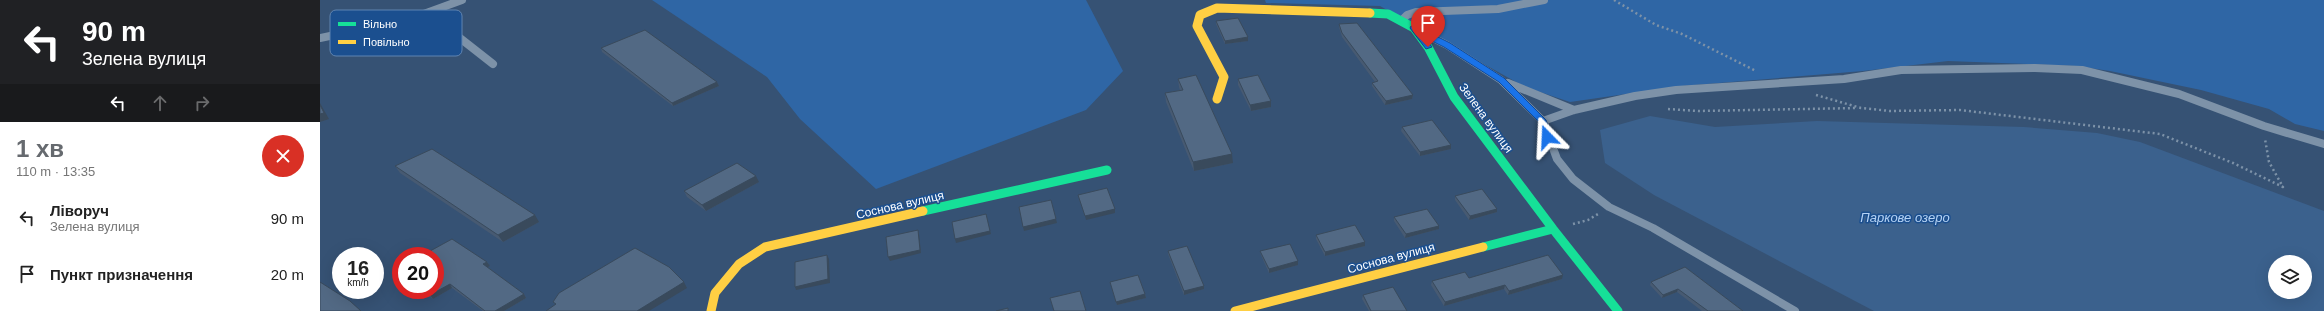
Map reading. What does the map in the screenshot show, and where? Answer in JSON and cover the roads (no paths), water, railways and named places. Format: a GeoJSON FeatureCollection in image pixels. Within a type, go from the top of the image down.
{"type":"FeatureCollection","features":[{"type":"Feature","properties":{"kind":"street","name":"Зелена вулиця"},"geometry":{"type":"LineString","coordinates":[[1217,99],[1224,78],[1197,26],[1200,15],[1217,8],[1334,10],[1388,14],[1414,28],[1428,47],[1454,97],[1553,229],[1618,311]]}},
{"type":"Feature","properties":{"kind":"street","name":"Соснова вулиця"},"geometry":{"type":"LineString","coordinates":[[711,311],[715,293],[739,264],[765,247],[1106,170]]}},
{"type":"Feature","properties":{"kind":"street","name":"Соснова вулиця"},"geometry":{"type":"LineString","coordinates":[[1235,311],[1553,229]]}},
{"type":"Feature","properties":{"kind":"lane"},"geometry":{"type":"LineString","coordinates":[[436,10],[462,0]]}},
{"type":"Feature","properties":{"kind":"lane"},"geometry":{"type":"LineString","coordinates":[[1401,21],[1407,15],[1416,12],[1498,9],[1544,0]]}},
{"type":"Feature","properties":{"kind":"lane"},"geometry":{"type":"LineString","coordinates":[[1414,28],[1447,45],[1502,80],[1541,98],[1574,110]]}},
{"type":"Feature","properties":{"kind":"lane"},"geometry":{"type":"LineString","coordinates":[[320,38],[330,36]]}},
{"type":"Feature","properties":{"kind":"lane"},"geometry":{"type":"LineString","coordinates":[[462,40],[493,64]]}},
{"type":"Feature","properties":{"kind":"lane"},"geometry":{"type":"LineString","coordinates":[[1543,121],[1574,110],[1635,96],[1676,90],[1836,79],[1901,70],[2035,68],[2082,70],[2171,92],[2264,126],[2324,144]]}},
{"type":"Feature","properties":{"kind":"lane"},"geometry":{"type":"LineString","coordinates":[[1502,80],[1543,121],[1557,159],[1573,179],[1609,207],[1653,228],[1794,311]]}},
{"type":"Feature","properties":{"kind":"water","name":"Паркове озеро"},"geometry":{"type":"Polygon","coordinates":[[[1650,116],[1715,127],[1817,121],[2024,127],[2097,133],[2140,142],[2324,211],[2324,311],[1874,311],[1654,195],[1605,163],[1600,130],[1650,116]]]}}]}
